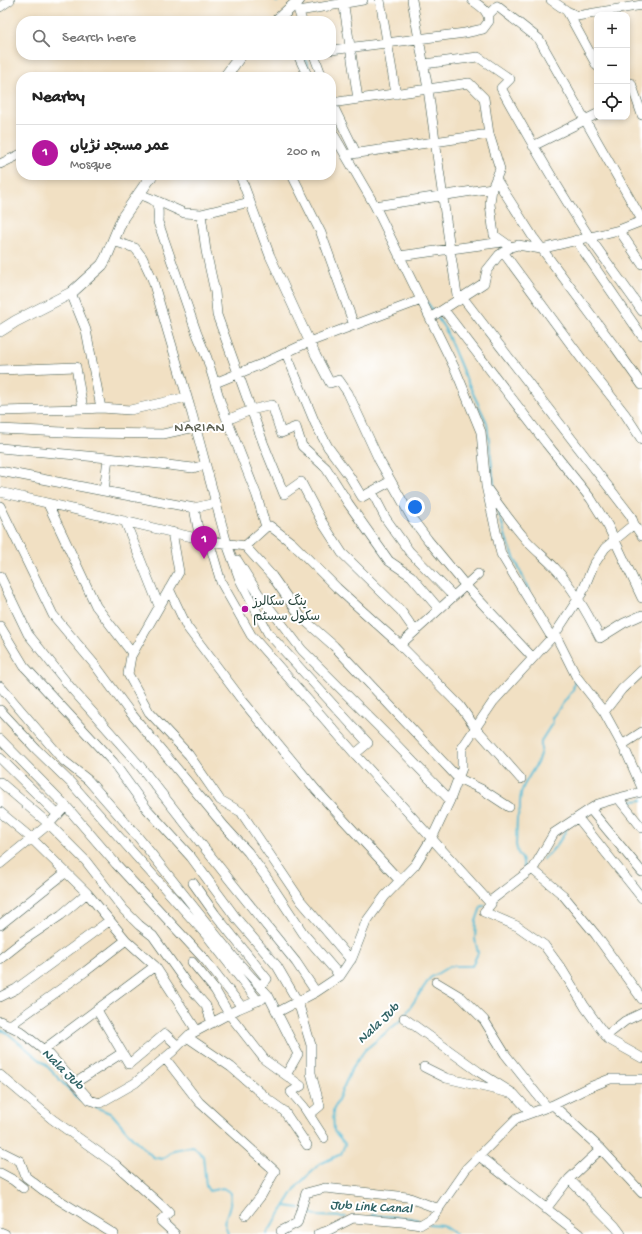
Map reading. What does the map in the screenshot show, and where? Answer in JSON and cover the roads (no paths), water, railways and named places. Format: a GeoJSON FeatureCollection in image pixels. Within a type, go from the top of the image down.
{"type":"FeatureCollection","features":[{"type":"Feature","properties":{"kind":"main road"},"geometry":{"type":"LineString","coordinates":[[284,16],[298,5]]}},
{"type":"Feature","properties":{"kind":"main road"},"geometry":{"type":"LineString","coordinates":[[229,72],[238,60]]}},
{"type":"Feature","properties":{"kind":"main road"},"geometry":{"type":"LineString","coordinates":[[0,331],[16,321],[71,293],[102,265],[123,217],[148,180]]}},
{"type":"Feature","properties":{"kind":"street"},"geometry":{"type":"LineString","coordinates":[[0,7],[10,0]]}},
{"type":"Feature","properties":{"kind":"street"},"geometry":{"type":"LineString","coordinates":[[301,16],[298,5],[363,0]]}},
{"type":"Feature","properties":{"kind":"street"},"geometry":{"type":"LineString","coordinates":[[380,0],[396,94]]}},
{"type":"Feature","properties":{"kind":"street"},"geometry":{"type":"LineString","coordinates":[[412,0],[428,89],[450,249],[461,299],[584,454],[631,516],[634,524],[642,536]]}},
{"type":"Feature","properties":{"kind":"street"},"geometry":{"type":"LineString","coordinates":[[336,49],[465,33],[483,29],[489,21],[486,9],[472,0]]}},
{"type":"Feature","properties":{"kind":"street"},"geometry":{"type":"LineString","coordinates":[[551,0],[567,12],[577,16],[642,5]]}},
{"type":"Feature","properties":{"kind":"street"},"geometry":{"type":"LineString","coordinates":[[343,2],[358,99]]}},
{"type":"Feature","properties":{"kind":"street"},"geometry":{"type":"LineString","coordinates":[[432,322],[430,318],[484,283],[487,270],[499,255],[512,247],[518,246],[541,248],[619,230],[642,221],[539,39],[497,6],[488,15]]}},
{"type":"Feature","properties":{"kind":"street"},"geometry":{"type":"LineString","coordinates":[[567,12],[594,61]]}},
{"type":"Feature","properties":{"kind":"street"},"geometry":{"type":"LineString","coordinates":[[424,64],[478,57],[510,79],[501,88],[533,146],[590,237],[642,311]]}},
{"type":"Feature","properties":{"kind":"street"},"geometry":{"type":"LineString","coordinates":[[300,60],[306,72]]}},
{"type":"Feature","properties":{"kind":"street"},"geometry":{"type":"LineString","coordinates":[[316,60],[320,72]]}},
{"type":"Feature","properties":{"kind":"street"},"geometry":{"type":"LineString","coordinates":[[336,101],[469,83],[484,98],[489,134],[500,169],[494,184],[490,204],[494,235],[512,247]]}},
{"type":"Feature","properties":{"kind":"street"},"geometry":{"type":"LineString","coordinates":[[629,84],[631,83],[642,115]]}},
{"type":"Feature","properties":{"kind":"street"},"geometry":{"type":"LineString","coordinates":[[336,112],[356,153]]}},
{"type":"Feature","properties":{"kind":"street"},"geometry":{"type":"LineString","coordinates":[[533,146],[594,116]]}},
{"type":"Feature","properties":{"kind":"street"},"geometry":{"type":"LineString","coordinates":[[345,155],[489,134]]}},
{"type":"Feature","properties":{"kind":"street"},"geometry":{"type":"LineString","coordinates":[[336,139],[375,206],[456,371],[480,432],[486,486],[501,554],[554,636],[576,676],[604,712],[622,745],[642,788]]}},
{"type":"Feature","properties":{"kind":"street"},"geometry":{"type":"LineString","coordinates":[[0,164],[16,156]]}},
{"type":"Feature","properties":{"kind":"street"},"geometry":{"type":"LineString","coordinates":[[242,180],[270,256],[309,342],[330,383],[339,380],[348,393],[379,460],[414,520],[428,540],[465,585],[533,658]]}},
{"type":"Feature","properties":{"kind":"street"},"geometry":{"type":"LineString","coordinates":[[295,180],[321,232],[354,325]]}},
{"type":"Feature","properties":{"kind":"street"},"geometry":{"type":"LineString","coordinates":[[375,206],[443,196],[494,184]]}},
{"type":"Feature","properties":{"kind":"street"},"geometry":{"type":"LineString","coordinates":[[494,184],[642,385]]}},
{"type":"Feature","properties":{"kind":"street"},"geometry":{"type":"LineString","coordinates":[[138,194],[184,213],[201,214],[250,202]]}},
{"type":"Feature","properties":{"kind":"street"},"geometry":{"type":"LineString","coordinates":[[153,199],[159,208],[158,222],[227,420],[257,496],[266,527]]}},
{"type":"Feature","properties":{"kind":"street"},"geometry":{"type":"LineString","coordinates":[[201,214],[206,251],[215,292],[218,315],[251,410],[284,494],[301,482],[322,522],[342,553],[401,611],[415,631]]}},
{"type":"Feature","properties":{"kind":"street"},"geometry":{"type":"LineString","coordinates":[[619,230],[642,264]]}},
{"type":"Feature","properties":{"kind":"street"},"geometry":{"type":"LineString","coordinates":[[576,240],[642,336]]}},
{"type":"Feature","properties":{"kind":"street"},"geometry":{"type":"LineString","coordinates":[[113,241],[134,248],[142,257],[152,278],[187,397],[215,503],[227,544],[240,580],[268,633],[368,743],[355,754]]}},
{"type":"Feature","properties":{"kind":"street"},"geometry":{"type":"LineString","coordinates":[[400,256],[503,242]]}},
{"type":"Feature","properties":{"kind":"street"},"geometry":{"type":"LineString","coordinates":[[503,252],[581,358],[625,414],[642,440]]}},
{"type":"Feature","properties":{"kind":"street"},"geometry":{"type":"LineString","coordinates":[[71,293],[86,330],[101,408]]}},
{"type":"Feature","properties":{"kind":"street"},"geometry":{"type":"LineString","coordinates":[[215,383],[309,342],[421,300]]}},
{"type":"Feature","properties":{"kind":"street"},"geometry":{"type":"LineString","coordinates":[[444,310],[591,499],[608,526],[642,598]]}},
{"type":"Feature","properties":{"kind":"street"},"geometry":{"type":"LineString","coordinates":[[286,353],[315,424],[328,447],[350,477],[362,498],[391,481]]}},
{"type":"Feature","properties":{"kind":"street"},"geometry":{"type":"LineString","coordinates":[[0,370],[76,367],[83,409]]}},
{"type":"Feature","properties":{"kind":"street"},"geometry":{"type":"LineString","coordinates":[[0,411],[101,408],[130,410],[187,397]]}},
{"type":"Feature","properties":{"kind":"street"},"geometry":{"type":"LineString","coordinates":[[227,420],[251,410],[272,405],[281,433],[296,427],[302,446],[326,468],[390,561],[411,576],[439,609]]}},
{"type":"Feature","properties":{"kind":"street"},"geometry":{"type":"LineString","coordinates":[[0,429],[84,433],[163,434],[195,427]]}},
{"type":"Feature","properties":{"kind":"street"},"geometry":{"type":"LineString","coordinates":[[0,448],[193,468],[205,465]]}},
{"type":"Feature","properties":{"kind":"street"},"geometry":{"type":"LineString","coordinates":[[104,491],[108,458]]}},
{"type":"Feature","properties":{"kind":"street"},"geometry":{"type":"LineString","coordinates":[[0,471],[194,508],[215,503]]}},
{"type":"Feature","properties":{"kind":"street"},"geometry":{"type":"LineString","coordinates":[[486,486],[523,536],[556,569],[591,619],[600,638],[624,623],[642,615]]}},
{"type":"Feature","properties":{"kind":"street"},"geometry":{"type":"LineString","coordinates":[[0,492],[204,540],[245,546],[272,576],[301,617],[334,646],[458,778],[483,790],[509,807]]}},
{"type":"Feature","properties":{"kind":"street"},"geometry":{"type":"LineString","coordinates":[[372,492],[386,519],[409,551],[453,596]]}},
{"type":"Feature","properties":{"kind":"street"},"geometry":{"type":"LineString","coordinates":[[48,504],[96,606],[132,653]]}},
{"type":"Feature","properties":{"kind":"street"},"geometry":{"type":"LineString","coordinates":[[0,506],[53,616],[95,666],[129,711],[225,827],[248,852],[303,933],[340,976]]}},
{"type":"Feature","properties":{"kind":"street"},"geometry":{"type":"LineString","coordinates":[[194,508],[204,540],[221,582],[251,635],[355,754],[491,904],[484,912],[518,926],[544,945],[608,1039],[642,1058]]}},
{"type":"Feature","properties":{"kind":"street"},"geometry":{"type":"LineString","coordinates":[[125,521],[159,606]]}},
{"type":"Feature","properties":{"kind":"street"},"geometry":{"type":"LineString","coordinates":[[278,1012],[316,992],[340,976],[351,960],[366,922],[385,896],[415,865],[432,839],[450,800],[462,768],[462,748],[475,727],[493,702],[554,636],[578,599],[593,566],[605,548],[634,524]]}},
{"type":"Feature","properties":{"kind":"street"},"geometry":{"type":"LineString","coordinates":[[245,546],[266,527],[270,526],[292,543],[337,588],[400,645],[460,706],[475,727],[521,779]]}},
{"type":"Feature","properties":{"kind":"street"},"geometry":{"type":"LineString","coordinates":[[172,532],[179,572],[132,653],[128,674],[149,712],[189,755],[220,800],[241,812],[301,901],[351,960]]}},
{"type":"Feature","properties":{"kind":"street"},"geometry":{"type":"LineString","coordinates":[[227,544],[258,593],[302,650],[450,800]]}},
{"type":"Feature","properties":{"kind":"street"},"geometry":{"type":"LineString","coordinates":[[400,645],[478,574]]}},
{"type":"Feature","properties":{"kind":"street"},"geometry":{"type":"LineString","coordinates":[[0,576],[28,634],[71,688],[140,766],[296,962],[316,992]]}},
{"type":"Feature","properties":{"kind":"street"},"geometry":{"type":"LineString","coordinates":[[169,589],[187,627],[242,700],[316,790],[400,881]]}},
{"type":"Feature","properties":{"kind":"street"},"geometry":{"type":"LineString","coordinates":[[0,626],[24,666],[113,762],[147,809],[191,857],[236,918],[277,966],[298,1002],[311,1045],[311,1073],[320,1106],[309,1115]]}},
{"type":"Feature","properties":{"kind":"street"},"geometry":{"type":"LineString","coordinates":[[604,712],[622,689],[642,670]]}},
{"type":"Feature","properties":{"kind":"street"},"geometry":{"type":"LineString","coordinates":[[0,686],[64,761],[88,780],[138,837],[236,960],[268,995],[278,1012],[298,1054],[286,1075]]}},
{"type":"Feature","properties":{"kind":"street"},"geometry":{"type":"LineString","coordinates":[[0,710],[36,749],[71,783],[208,937],[258,1001]]}},
{"type":"Feature","properties":{"kind":"street"},"geometry":{"type":"LineString","coordinates":[[622,745],[642,732]]}},
{"type":"Feature","properties":{"kind":"street"},"geometry":{"type":"LineString","coordinates":[[0,739],[66,806],[116,864],[206,961],[242,1008]]}},
{"type":"Feature","properties":{"kind":"street"},"geometry":{"type":"LineString","coordinates":[[0,758],[58,815]]}},
{"type":"Feature","properties":{"kind":"street"},"geometry":{"type":"LineString","coordinates":[[0,782],[48,824],[85,860],[124,910],[153,936],[187,984],[206,1006],[212,1022]]}},
{"type":"Feature","properties":{"kind":"street"},"geometry":{"type":"LineString","coordinates":[[489,902],[532,869],[554,833],[598,804],[642,792]]}},
{"type":"Feature","properties":{"kind":"street"},"geometry":{"type":"LineString","coordinates":[[618,798],[642,828]]}},
{"type":"Feature","properties":{"kind":"street"},"geometry":{"type":"LineString","coordinates":[[0,864],[48,824],[66,806]]}},
{"type":"Feature","properties":{"kind":"street"},"geometry":{"type":"LineString","coordinates":[[590,809],[642,872]]}},
{"type":"Feature","properties":{"kind":"street"},"geometry":{"type":"LineString","coordinates":[[0,812],[31,838],[87,893],[126,940],[155,966],[197,1031]]}},
{"type":"Feature","properties":{"kind":"street"},"geometry":{"type":"LineString","coordinates":[[578,818],[642,898]]}},
{"type":"Feature","properties":{"kind":"street"},"geometry":{"type":"LineString","coordinates":[[532,869],[563,895],[596,935],[642,999]]}},
{"type":"Feature","properties":{"kind":"street"},"geometry":{"type":"LineString","coordinates":[[0,925],[65,873]]}},
{"type":"Feature","properties":{"kind":"street"},"geometry":{"type":"LineString","coordinates":[[193,883],[267,979],[260,986]]}},
{"type":"Feature","properties":{"kind":"street"},"geometry":{"type":"LineString","coordinates":[[0,959],[24,940],[61,915],[87,893]]}},
{"type":"Feature","properties":{"kind":"street"},"geometry":{"type":"LineString","coordinates":[[0,997],[16,989],[110,920]]}},
{"type":"Feature","properties":{"kind":"street"},"geometry":{"type":"LineString","coordinates":[[9,1026],[86,971],[126,940]]}},
{"type":"Feature","properties":{"kind":"street"},"geometry":{"type":"LineString","coordinates":[[192,962],[215,990],[229,1014],[264,1060],[301,1086],[291,1092],[309,1115],[324,1138]]}},
{"type":"Feature","properties":{"kind":"street"},"geometry":{"type":"LineString","coordinates":[[43,1050],[155,966]]}},
{"type":"Feature","properties":{"kind":"street"},"geometry":{"type":"LineString","coordinates":[[436,982],[461,997],[484,1020],[505,1054],[550,1106],[601,1149],[642,1193]]}},
{"type":"Feature","properties":{"kind":"street"},"geometry":{"type":"LineString","coordinates":[[0,1022],[20,1031],[50,1055],[90,1100],[100,1103],[135,1083],[187,1037],[212,1022],[268,995]]}},
{"type":"Feature","properties":{"kind":"street"},"geometry":{"type":"LineString","coordinates":[[97,1010],[129,1064],[165,1034],[178,1046]]}},
{"type":"Feature","properties":{"kind":"street"},"geometry":{"type":"LineString","coordinates":[[606,1036],[625,1021],[642,1013]]}},
{"type":"Feature","properties":{"kind":"street"},"geometry":{"type":"LineString","coordinates":[[404,1018],[480,1072],[514,1094],[530,1113]]}},
{"type":"Feature","properties":{"kind":"street"},"geometry":{"type":"LineString","coordinates":[[187,1037],[231,1067],[270,1101],[284,1111],[307,1145]]}},
{"type":"Feature","properties":{"kind":"street"},"geometry":{"type":"LineString","coordinates":[[75,1083],[122,1053]]}},
{"type":"Feature","properties":{"kind":"street"},"geometry":{"type":"LineString","coordinates":[[164,1058],[199,1102],[275,1171],[261,1196],[246,1215]]}},
{"type":"Feature","properties":{"kind":"street"},"geometry":{"type":"LineString","coordinates":[[424,1068],[446,1078],[514,1094]]}},
{"type":"Feature","properties":{"kind":"street"},"geometry":{"type":"LineString","coordinates":[[0,1075],[52,1118],[115,1164],[162,1206],[169,1213],[162,1221],[176,1234]]}},
{"type":"Feature","properties":{"kind":"street"},"geometry":{"type":"LineString","coordinates":[[318,1234],[328,1231],[353,1218],[402,1222],[420,1226],[432,1218],[466,1169],[517,1118],[550,1106],[590,1086],[610,1080],[642,1079]]}},
{"type":"Feature","properties":{"kind":"street"},"geometry":{"type":"LineString","coordinates":[[546,1209],[569,1179],[601,1149]]}},
{"type":"Feature","properties":{"kind":"street"},"geometry":{"type":"LineString","coordinates":[[0,1151],[20,1161],[26,1177],[43,1190],[114,1234]]}},
{"type":"Feature","properties":{"kind":"street"},"geometry":{"type":"LineString","coordinates":[[479,1156],[579,1234]]}},
{"type":"Feature","properties":{"kind":"street"},"geometry":{"type":"LineString","coordinates":[[0,1173],[24,1188]]}},
{"type":"Feature","properties":{"kind":"street"},"geometry":{"type":"LineString","coordinates":[[569,1179],[621,1234]]}},
{"type":"Feature","properties":{"kind":"street"},"geometry":{"type":"LineString","coordinates":[[281,1231],[297,1222],[306,1193],[325,1188],[407,1197],[439,1209]]}},
{"type":"Feature","properties":{"kind":"street"},"geometry":{"type":"LineString","coordinates":[[0,1232],[5,1234]]}},
{"type":"Feature","properties":{"kind":"waterway"},"geometry":{"type":"LineString","coordinates":[[306,60],[309,69]]}},
{"type":"Feature","properties":{"kind":"waterway"},"geometry":{"type":"LineString","coordinates":[[427,302],[434,312]]}},
{"type":"Feature","properties":{"kind":"waterway"},"geometry":{"type":"LineString","coordinates":[[437,317],[445,329],[487,423],[495,493]]}},
{"type":"Feature","properties":{"kind":"waterway"},"geometry":{"type":"LineString","coordinates":[[499,513],[507,541],[529,591]]}},
{"type":"Feature","properties":{"kind":"waterway"},"geometry":{"type":"LineString","coordinates":[[525,871],[516,845],[517,818],[520,809],[521,793],[537,763],[541,751],[541,741],[553,722],[552,718],[573,690],[575,679]]}},
{"type":"Feature","properties":{"kind":"waterway","name":"Nala Jub"},"geometry":{"type":"LineString","coordinates":[[625,802],[642,800]]}},
{"type":"Feature","properties":{"kind":"waterway","name":"Nala Jub"},"geometry":{"type":"LineString","coordinates":[[543,859],[557,845],[567,828]]}},
{"type":"Feature","properties":{"kind":"waterway","name":"Nala Jub"},"geometry":{"type":"LineString","coordinates":[[405,1015],[430,978],[450,966],[472,966],[478,953],[475,939],[476,921],[481,907],[485,905]]}},
{"type":"Feature","properties":{"kind":"waterway","name":"Nala Jub"},"geometry":{"type":"LineString","coordinates":[[267,1234],[297,1186],[320,1164],[341,1154],[345,1144],[334,1131],[333,1111],[352,1068],[365,1050],[401,1020]]}},
{"type":"Feature","properties":{"kind":"waterway","name":"Nala Jub"},"geometry":{"type":"LineString","coordinates":[[0,1030],[6,1032],[45,1064],[79,1100],[112,1114],[132,1137],[153,1157],[162,1159],[174,1150],[193,1146],[203,1156],[206,1186],[209,1191],[223,1188],[231,1193],[230,1206],[224,1222],[228,1234]]}},
{"type":"Feature","properties":{"kind":"waterway","name":"Jub Link Canal"},"geometry":{"type":"LineString","coordinates":[[285,1206],[300,1208]]}},
{"type":"Feature","properties":{"kind":"waterway","name":"Jub Link Canal"},"geometry":{"type":"LineString","coordinates":[[304,1210],[317,1216],[346,1217]]}},
{"type":"Feature","properties":{"kind":"waterway","name":"Jub Link Canal"},"geometry":{"type":"LineString","coordinates":[[372,1215],[411,1218],[418,1220]]}},
{"type":"Feature","properties":{"kind":"waterway","name":"Jub Link Canal"},"geometry":{"type":"LineString","coordinates":[[429,1224],[442,1225],[455,1234]]}},
{"type":"Feature","properties":{"kind":"place","name":"عمر مسجد نڑیاں"},"geometry":{"type":"Point","coordinates":[204,559]}},
{"type":"Feature","properties":{"kind":"place","name":"ینگ سکالرز سکول سسٹم"},"geometry":{"type":"Point","coordinates":[245,609]}},
{"type":"Feature","properties":{"kind":"district","name":"NARIAN"},"geometry":{"type":"Point","coordinates":[200,428]}}]}
